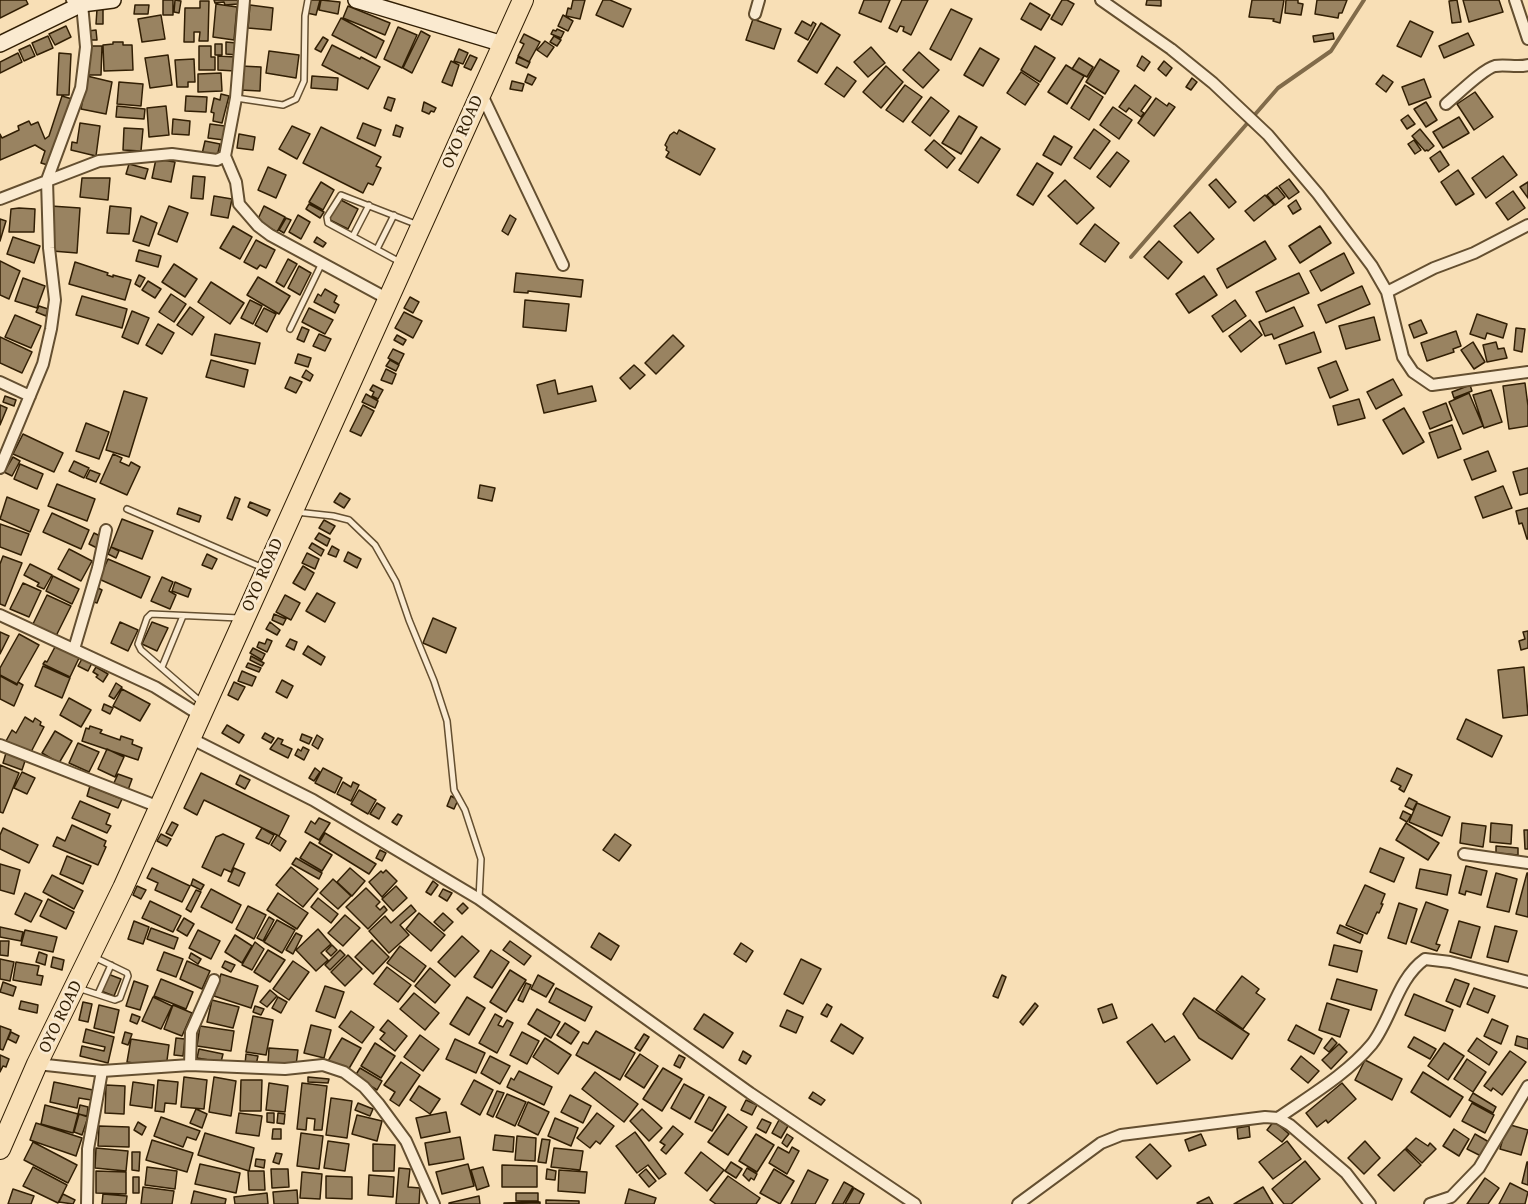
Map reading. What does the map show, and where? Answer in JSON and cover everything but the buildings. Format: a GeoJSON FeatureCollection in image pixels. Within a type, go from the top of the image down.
{"type":"FeatureCollection","features":[{"type":"Feature","properties":{"kind":"highway","name":"OYO ROAD"},"geometry":{"type":"LineString","coordinates":[[0,1149],[37,1064],[91,956],[159,807],[523,0]]}},
{"type":"Feature","properties":{"kind":"street"},"geometry":{"type":"LineString","coordinates":[[0,44],[77,2],[113,0]]}},
{"type":"Feature","properties":{"kind":"street"},"geometry":{"type":"LineString","coordinates":[[244,0],[236,98],[225,156],[236,182],[239,204],[258,226],[270,235],[388,299]]}},
{"type":"Feature","properties":{"kind":"street"},"geometry":{"type":"LineString","coordinates":[[356,0],[503,44]]}},
{"type":"Feature","properties":{"kind":"street"},"geometry":{"type":"LineString","coordinates":[[755,14],[759,0]]}},
{"type":"Feature","properties":{"kind":"street"},"geometry":{"type":"LineString","coordinates":[[1101,0],[1171,49],[1213,83],[1268,135],[1318,194],[1372,266],[1387,292],[1403,357],[1413,372],[1432,385],[1528,372]]}},
{"type":"Feature","properties":{"kind":"street"},"geometry":{"type":"LineString","coordinates":[[1515,0],[1528,39]]}},
{"type":"Feature","properties":{"kind":"street"},"geometry":{"type":"LineString","coordinates":[[0,468],[43,364],[51,329],[55,300],[49,248],[47,180],[81,88],[86,47],[77,2]]}},
{"type":"Feature","properties":{"kind":"street"},"geometry":{"type":"LineString","coordinates":[[1446,104],[1495,66],[1528,65]]}},
{"type":"Feature","properties":{"kind":"street"},"geometry":{"type":"LineString","coordinates":[[481,93],[563,265]]}},
{"type":"Feature","properties":{"kind":"street"},"geometry":{"type":"LineString","coordinates":[[0,199],[99,161],[172,154],[218,160],[225,156]]}},
{"type":"Feature","properties":{"kind":"street"},"geometry":{"type":"LineString","coordinates":[[1387,292],[1434,268],[1474,253],[1528,225]]}},
{"type":"Feature","properties":{"kind":"street"},"geometry":{"type":"LineString","coordinates":[[0,382],[30,396]]}},
{"type":"Feature","properties":{"kind":"street"},"geometry":{"type":"LineString","coordinates":[[74,649],[98,568],[106,530]]}},
{"type":"Feature","properties":{"kind":"street"},"geometry":{"type":"LineString","coordinates":[[0,615],[202,710]]}},
{"type":"Feature","properties":{"kind":"street"},"geometry":{"type":"LineString","coordinates":[[190,738],[313,800],[479,899],[740,1086],[915,1204]]}},
{"type":"Feature","properties":{"kind":"street"},"geometry":{"type":"LineString","coordinates":[[0,745],[159,807]]}},
{"type":"Feature","properties":{"kind":"street"},"geometry":{"type":"LineString","coordinates":[[1464,854],[1528,863]]}},
{"type":"Feature","properties":{"kind":"street"},"geometry":{"type":"LineString","coordinates":[[1278,1118],[1341,1074],[1362,1055],[1383,1026],[1410,974],[1425,959],[1433,958],[1528,982]]}},
{"type":"Feature","properties":{"kind":"street"},"geometry":{"type":"LineString","coordinates":[[190,1065],[192,1032],[214,980]]}},
{"type":"Feature","properties":{"kind":"street"},"geometry":{"type":"LineString","coordinates":[[37,1064],[102,1071],[190,1065],[285,1069],[323,1065],[344,1072],[364,1087],[406,1142],[434,1204]]}},
{"type":"Feature","properties":{"kind":"street"},"geometry":{"type":"LineString","coordinates":[[87,1204],[88,1149],[102,1071]]}},
{"type":"Feature","properties":{"kind":"street"},"geometry":{"type":"LineString","coordinates":[[1430,1204],[1451,1197],[1479,1168],[1528,1086]]}},
{"type":"Feature","properties":{"kind":"street"},"geometry":{"type":"LineString","coordinates":[[1018,1204],[1101,1143],[1121,1135],[1248,1118],[1278,1118],[1290,1125],[1346,1173],[1370,1204]]}},
{"type":"Feature","properties":{"kind":"lane"},"geometry":{"type":"LineString","coordinates":[[236,98],[283,105],[296,99],[304,81],[304,16],[308,0]]}},
{"type":"Feature","properties":{"kind":"lane"},"geometry":{"type":"LineString","coordinates":[[404,264],[328,223],[327,216],[341,195],[421,226]]}},
{"type":"Feature","properties":{"kind":"lane"},"geometry":{"type":"LineString","coordinates":[[353,237],[369,205]]}},
{"type":"Feature","properties":{"kind":"lane"},"geometry":{"type":"LineString","coordinates":[[376,249],[394,215]]}},
{"type":"Feature","properties":{"kind":"lane"},"geometry":{"type":"LineString","coordinates":[[290,328],[322,263]]}},
{"type":"Feature","properties":{"kind":"lane"},"geometry":{"type":"LineString","coordinates":[[127,509],[266,569]]}},
{"type":"Feature","properties":{"kind":"lane"},"geometry":{"type":"LineString","coordinates":[[292,511],[349,520],[375,545],[396,582],[409,620],[435,681],[447,722],[454,790],[465,810],[481,859],[479,899]]}},
{"type":"Feature","properties":{"kind":"lane"},"geometry":{"type":"LineString","coordinates":[[202,710],[162,668],[141,650],[138,644],[147,618],[151,614],[244,618]]}},
{"type":"Feature","properties":{"kind":"lane"},"geometry":{"type":"LineString","coordinates":[[162,668],[183,616]]}},
{"type":"Feature","properties":{"kind":"lane"},"geometry":{"type":"LineString","coordinates":[[76,987],[115,1000],[120,998],[127,973],[91,956]]}},
{"type":"Feature","properties":{"kind":"lane"},"geometry":{"type":"LineString","coordinates":[[98,994],[111,965]]}},
{"type":"Feature","properties":{"kind":"waterway"},"geometry":{"type":"LineString","coordinates":[[1131,257],[1278,88],[1331,51],[1364,0]]}}]}
